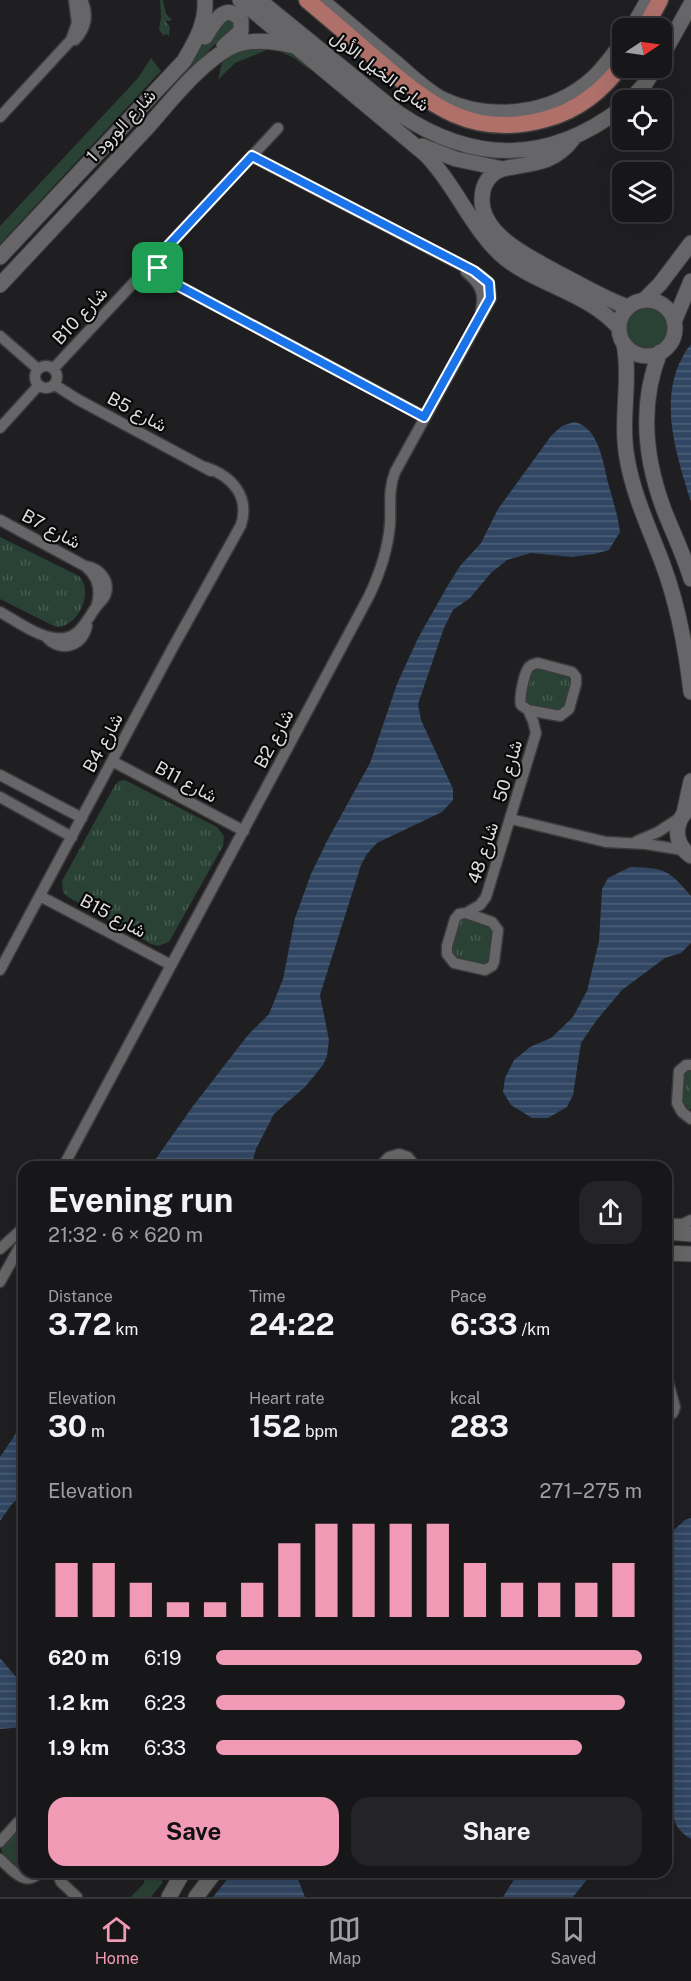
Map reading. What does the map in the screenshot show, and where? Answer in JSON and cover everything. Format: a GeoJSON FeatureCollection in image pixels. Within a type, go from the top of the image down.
{"type":"FeatureCollection","features":[{"type":"Feature","properties":{"kind":"main road"},"geometry":{"type":"LineString","coordinates":[[308,0],[416,93],[436,107],[459,118],[475,122],[508,126],[533,123],[557,116],[580,105],[600,90],[612,76]]}},
{"type":"Feature","properties":{"kind":"main road"},"geometry":{"type":"LineString","coordinates":[[650,18],[660,0]]}},
{"type":"Feature","properties":{"kind":"street"},"geometry":{"type":"LineString","coordinates":[[66,48],[77,23],[74,0]]}},
{"type":"Feature","properties":{"kind":"street"},"geometry":{"type":"LineString","coordinates":[[0,117],[83,30],[86,14],[82,0]]}},
{"type":"Feature","properties":{"kind":"street","name":"شارع الورود 1"},"geometry":{"type":"LineString","coordinates":[[0,257],[184,61],[202,30],[205,0]]}},
{"type":"Feature","properties":{"kind":"street"},"geometry":{"type":"LineString","coordinates":[[240,0],[411,141],[438,168],[479,230],[506,259],[597,308],[619,328],[624,344],[627,375],[624,407],[627,458],[640,507],[662,561],[679,618],[691,692]]}},
{"type":"Feature","properties":{"kind":"street","name":"شارع الخيل الأول"},"geometry":{"type":"LineString","coordinates":[[259,0],[398,113],[422,129],[449,141],[510,151],[542,148],[573,138],[600,125],[612,116]]}},
{"type":"Feature","properties":{"kind":"street"},"geometry":{"type":"LineString","coordinates":[[274,0],[295,29]]}},
{"type":"Feature","properties":{"kind":"street"},"geometry":{"type":"LineString","coordinates":[[321,0],[422,85],[441,98],[462,107],[508,113],[531,110],[554,103],[593,78],[612,55]]}},
{"type":"Feature","properties":{"kind":"street"},"geometry":{"type":"LineString","coordinates":[[638,18],[648,0]]}},
{"type":"Feature","properties":{"kind":"street"},"geometry":{"type":"LineString","coordinates":[[672,38],[691,4]]}},
{"type":"Feature","properties":{"kind":"street"},"geometry":{"type":"LineString","coordinates":[[184,61],[197,48],[222,13],[232,13],[241,20],[241,31],[238,35],[206,60],[193,78]]}},
{"type":"Feature","properties":{"kind":"street","name":"شارع الورود 1"},"geometry":{"type":"LineString","coordinates":[[0,285],[193,78],[221,53],[233,46],[265,42],[296,47]]}},
{"type":"Feature","properties":{"kind":"street"},"geometry":{"type":"LineString","coordinates":[[639,90],[649,78]]}},
{"type":"Feature","properties":{"kind":"street","name":"B10 شارع"},"geometry":{"type":"LineString","coordinates":[[54,368],[278,128]]}},
{"type":"Feature","properties":{"kind":"street"},"geometry":{"type":"LineString","coordinates":[[573,138],[565,150],[555,157],[503,169],[492,174],[485,184],[482,208],[486,220],[522,253],[601,296],[628,307]]}},
{"type":"Feature","properties":{"kind":"street"},"geometry":{"type":"LineString","coordinates":[[411,141],[456,159],[503,169]]}},
{"type":"Feature","properties":{"kind":"street","name":"B2 شارع"},"geometry":{"type":"LineString","coordinates":[[66,1161],[376,582],[388,537],[391,481],[490,298],[491,288],[480,274],[252,156]]}},
{"type":"Feature","properties":{"kind":"street"},"geometry":{"type":"LineString","coordinates":[[619,328],[622,316],[628,307],[644,300],[660,284],[691,243]]}},
{"type":"Feature","properties":{"kind":"street"},"geometry":{"type":"LineString","coordinates":[[154,261],[164,275],[177,285],[424,417]]}},
{"type":"Feature","properties":{"kind":"street"},"geometry":{"type":"LineString","coordinates":[[624,344],[637,353],[652,355],[667,347],[672,339],[674,322],[680,305],[691,281]]}},
{"type":"Feature","properties":{"kind":"street"},"geometry":{"type":"LineString","coordinates":[[644,300],[663,305],[670,312],[674,322]]}},
{"type":"Feature","properties":{"kind":"street"},"geometry":{"type":"LineString","coordinates":[[0,336],[38,369]]}},
{"type":"Feature","properties":{"kind":"street"},"geometry":{"type":"LineString","coordinates":[[660,352],[652,371],[646,416],[650,459],[661,500],[691,579]]}},
{"type":"Feature","properties":{"kind":"street"},"geometry":{"type":"LineString","coordinates":[[46,365],[54,368],[58,376],[55,385],[47,388],[39,385],[35,377],[38,369],[46,365]]}},
{"type":"Feature","properties":{"kind":"street"},"geometry":{"type":"LineString","coordinates":[[0,428],[39,385]]}},
{"type":"Feature","properties":{"kind":"street","name":"B5 شارع"},"geometry":{"type":"LineString","coordinates":[[55,385],[205,467]]}},
{"type":"Feature","properties":{"kind":"street","name":"B4 شارع"},"geometry":{"type":"LineString","coordinates":[[0,970],[244,516],[242,497],[231,481],[224,475],[205,467]]}},
{"type":"Feature","properties":{"kind":"street"},"geometry":{"type":"LineString","coordinates":[[640,507],[661,500]]}},
{"type":"Feature","properties":{"kind":"street","name":"B7 شارع"},"geometry":{"type":"LineString","coordinates":[[0,520],[86,566],[98,570],[106,581],[106,594],[87,623],[76,634],[66,638],[55,639],[45,636],[0,612]]}},
{"type":"Feature","properties":{"kind":"street"},"geometry":{"type":"LineString","coordinates":[[650,534],[671,526]]}},
{"type":"Feature","properties":{"kind":"street","name":"شارع 50"},"geometry":{"type":"LineString","coordinates":[[511,819],[536,734],[533,721],[528,710],[521,705],[520,698],[527,669],[538,663],[572,672],[576,677],[576,684],[569,709],[536,734]]}},
{"type":"Feature","properties":{"kind":"street"},"geometry":{"type":"LineString","coordinates":[[528,710],[556,717]]}},
{"type":"Feature","properties":{"kind":"street","name":"B11 شارع"},"geometry":{"type":"LineString","coordinates":[[112,761],[244,831]]}},
{"type":"Feature","properties":{"kind":"street"},"geometry":{"type":"LineString","coordinates":[[0,775],[82,818]]}},
{"type":"Feature","properties":{"kind":"street"},"geometry":{"type":"LineString","coordinates":[[687,853],[680,844],[677,830],[685,813],[691,781]]}},
{"type":"Feature","properties":{"kind":"street"},"geometry":{"type":"LineString","coordinates":[[0,797],[72,837]]}},
{"type":"Feature","properties":{"kind":"street"},"geometry":{"type":"LineString","coordinates":[[634,842],[658,832],[685,813]]}},
{"type":"Feature","properties":{"kind":"street"},"geometry":{"type":"LineString","coordinates":[[511,819],[592,839],[634,842],[687,853]]}},
{"type":"Feature","properties":{"kind":"street","name":"شارع 48"},"geometry":{"type":"LineString","coordinates":[[486,897],[492,922],[499,934],[492,966],[489,969],[480,970],[454,963],[449,958],[447,946],[454,919],[459,914],[476,909],[486,897],[511,819]]}},
{"type":"Feature","properties":{"kind":"street","name":"B15 شارع"},"geometry":{"type":"LineString","coordinates":[[40,896],[171,965]]}},
{"type":"Feature","properties":{"kind":"street"},"geometry":{"type":"LineString","coordinates":[[466,913],[492,922]]}},
{"type":"Feature","properties":{"kind":"street"},"geometry":{"type":"LineString","coordinates":[[689,1115],[679,1109],[677,1103],[678,1074],[683,1066],[691,1065]]}},
{"type":"Feature","properties":{"kind":"street"},"geometry":{"type":"LineString","coordinates":[[385,1161],[389,1157],[399,1154],[408,1157],[411,1161]]}},
{"type":"Feature","properties":{"kind":"street"},"geometry":{"type":"LineString","coordinates":[[672,1224],[683,1224],[691,1220]]}},
{"type":"Feature","properties":{"kind":"street"},"geometry":{"type":"LineString","coordinates":[[0,1249],[18,1232]]}},
{"type":"Feature","properties":{"kind":"street"},"geometry":{"type":"LineString","coordinates":[[672,1232],[691,1234]]}},
{"type":"Feature","properties":{"kind":"street"},"geometry":{"type":"LineString","coordinates":[[0,1282],[18,1250]]}},
{"type":"Feature","properties":{"kind":"street"},"geometry":{"type":"LineString","coordinates":[[672,1253],[691,1254]]}},
{"type":"Feature","properties":{"kind":"street"},"geometry":{"type":"LineString","coordinates":[[672,1396],[675,1407],[672,1414]]}},
{"type":"Feature","properties":{"kind":"street"},"geometry":{"type":"LineString","coordinates":[[0,1842],[18,1822]]}},
{"type":"Feature","properties":{"kind":"street"},"geometry":{"type":"LineString","coordinates":[[0,1859],[18,1875]]}},
{"type":"Feature","properties":{"kind":"street"},"geometry":{"type":"LineString","coordinates":[[60,1878],[77,1897]]}},
{"type":"Feature","properties":{"kind":"street"},"geometry":{"type":"LineString","coordinates":[[161,1897],[180,1878]]}},
{"type":"Feature","properties":{"kind":"street"},"geometry":{"type":"LineString","coordinates":[[169,1897],[180,1878]]}},
{"type":"Feature","properties":{"kind":"street"},"geometry":{"type":"LineString","coordinates":[[196,1897],[210,1878]]}},
{"type":"Feature","properties":{"kind":"green space"},"geometry":{"type":"Polygon","coordinates":[[[160,0],[163,0],[166,14],[172,20],[165,21],[170,27],[169,36],[166,34],[164,36],[159,30],[160,0]]]}},
{"type":"Feature","properties":{"kind":"green space"},"geometry":{"type":"Polygon","coordinates":[[[225,14],[238,26],[212,47],[182,81],[176,76],[199,50],[225,14]]]}},
{"type":"Feature","properties":{"kind":"green space"},"geometry":{"type":"Polygon","coordinates":[[[282,47],[300,57],[311,71],[294,58],[272,48],[235,63],[218,80],[222,63],[231,55],[253,49],[282,47]]]}},
{"type":"Feature","properties":{"kind":"green space"},"geometry":{"type":"Polygon","coordinates":[[[151,58],[161,71],[0,244],[0,226],[138,78],[151,58]]]}},
{"type":"Feature","properties":{"kind":"green space"},"geometry":{"type":"Polygon","coordinates":[[[647,305],[663,311],[669,327],[663,343],[647,349],[631,343],[625,327],[631,311],[647,305]]]}},
{"type":"Feature","properties":{"kind":"green space"},"geometry":{"type":"Polygon","coordinates":[[[0,537],[79,576],[85,591],[84,600],[77,616],[71,622],[56,627],[0,599],[0,537]]]}},
{"type":"Feature","properties":{"kind":"green space"},"geometry":{"type":"Polygon","coordinates":[[[536,668],[569,676],[568,696],[559,713],[529,707],[525,702],[531,672],[536,668]]]}},
{"type":"Feature","properties":{"kind":"green space"},"geometry":{"type":"Polygon","coordinates":[[[125,780],[217,827],[224,836],[223,846],[169,942],[158,946],[68,897],[63,892],[62,881],[115,785],[125,780]]]}},
{"type":"Feature","properties":{"kind":"green space"},"geometry":{"type":"Polygon","coordinates":[[[466,918],[495,928],[489,959],[484,965],[454,958],[450,948],[459,921],[466,918]]]}},
{"type":"Feature","properties":{"kind":"green space"},"geometry":{"type":"Polygon","coordinates":[[[691,1068],[691,1109],[685,1109],[679,1100],[680,1075],[691,1068]]]}},
{"type":"Feature","properties":{"kind":"green space"},"geometry":{"type":"Polygon","coordinates":[[[18,1831],[18,1869],[4,1856],[1,1849],[18,1831]]]}},
{"type":"Feature","properties":{"kind":"green space"},"geometry":{"type":"Polygon","coordinates":[[[144,1878],[160,1878],[163,1882],[151,1897],[131,1897],[144,1883],[144,1878]]]}},
{"type":"Feature","properties":{"kind":"water"},"geometry":{"type":"Polygon","coordinates":[[[691,345],[691,502],[676,451],[671,398],[679,364],[691,345]]]}},
{"type":"Feature","properties":{"kind":"water"},"geometry":{"type":"Polygon","coordinates":[[[574,422],[583,425],[595,439],[602,458],[620,532],[609,550],[594,554],[572,557],[531,553],[507,560],[491,573],[470,598],[453,610],[444,628],[418,704],[421,720],[453,789],[453,800],[442,812],[377,843],[361,865],[320,995],[329,1040],[323,1065],[305,1087],[274,1114],[256,1149],[253,1161],[154,1161],[248,1035],[269,1014],[283,979],[295,918],[311,874],[370,763],[397,684],[418,638],[460,566],[481,543],[498,509],[551,436],[562,426],[574,422]]]}},
{"type":"Feature","properties":{"kind":"water"},"geometry":{"type":"Polygon","coordinates":[[[630,867],[659,869],[677,880],[691,896],[691,943],[681,953],[665,958],[622,990],[581,1043],[573,1095],[567,1107],[548,1118],[532,1118],[511,1105],[503,1092],[505,1078],[514,1060],[530,1047],[551,1038],[573,1017],[587,991],[599,941],[602,889],[608,878],[630,867]]]}},
{"type":"Feature","properties":{"kind":"water"},"geometry":{"type":"Polygon","coordinates":[[[18,1425],[18,1498],[0,1521],[0,1457],[15,1435],[18,1425]]]}},
{"type":"Feature","properties":{"kind":"water"},"geometry":{"type":"Polygon","coordinates":[[[691,1518],[691,1839],[676,1824],[672,1808],[672,1532],[685,1520],[691,1518]]]}},
{"type":"Feature","properties":{"kind":"water"},"geometry":{"type":"Polygon","coordinates":[[[0,1658],[18,1678],[18,1728],[0,1729],[0,1658]]]}},
{"type":"Feature","properties":{"kind":"water"},"geometry":{"type":"Polygon","coordinates":[[[228,1878],[297,1878],[305,1897],[213,1897],[228,1878]]]}},
{"type":"Feature","properties":{"kind":"water"},"geometry":{"type":"Polygon","coordinates":[[[515,1878],[588,1878],[573,1897],[503,1897],[515,1878]]]}},
{"type":"Feature","properties":{"kind":"route"},"geometry":{"type":"LineString","coordinates":[[252,156],[480,274],[489,283],[491,293],[424,417],[177,285],[158,268],[154,261],[252,156]]}}]}
